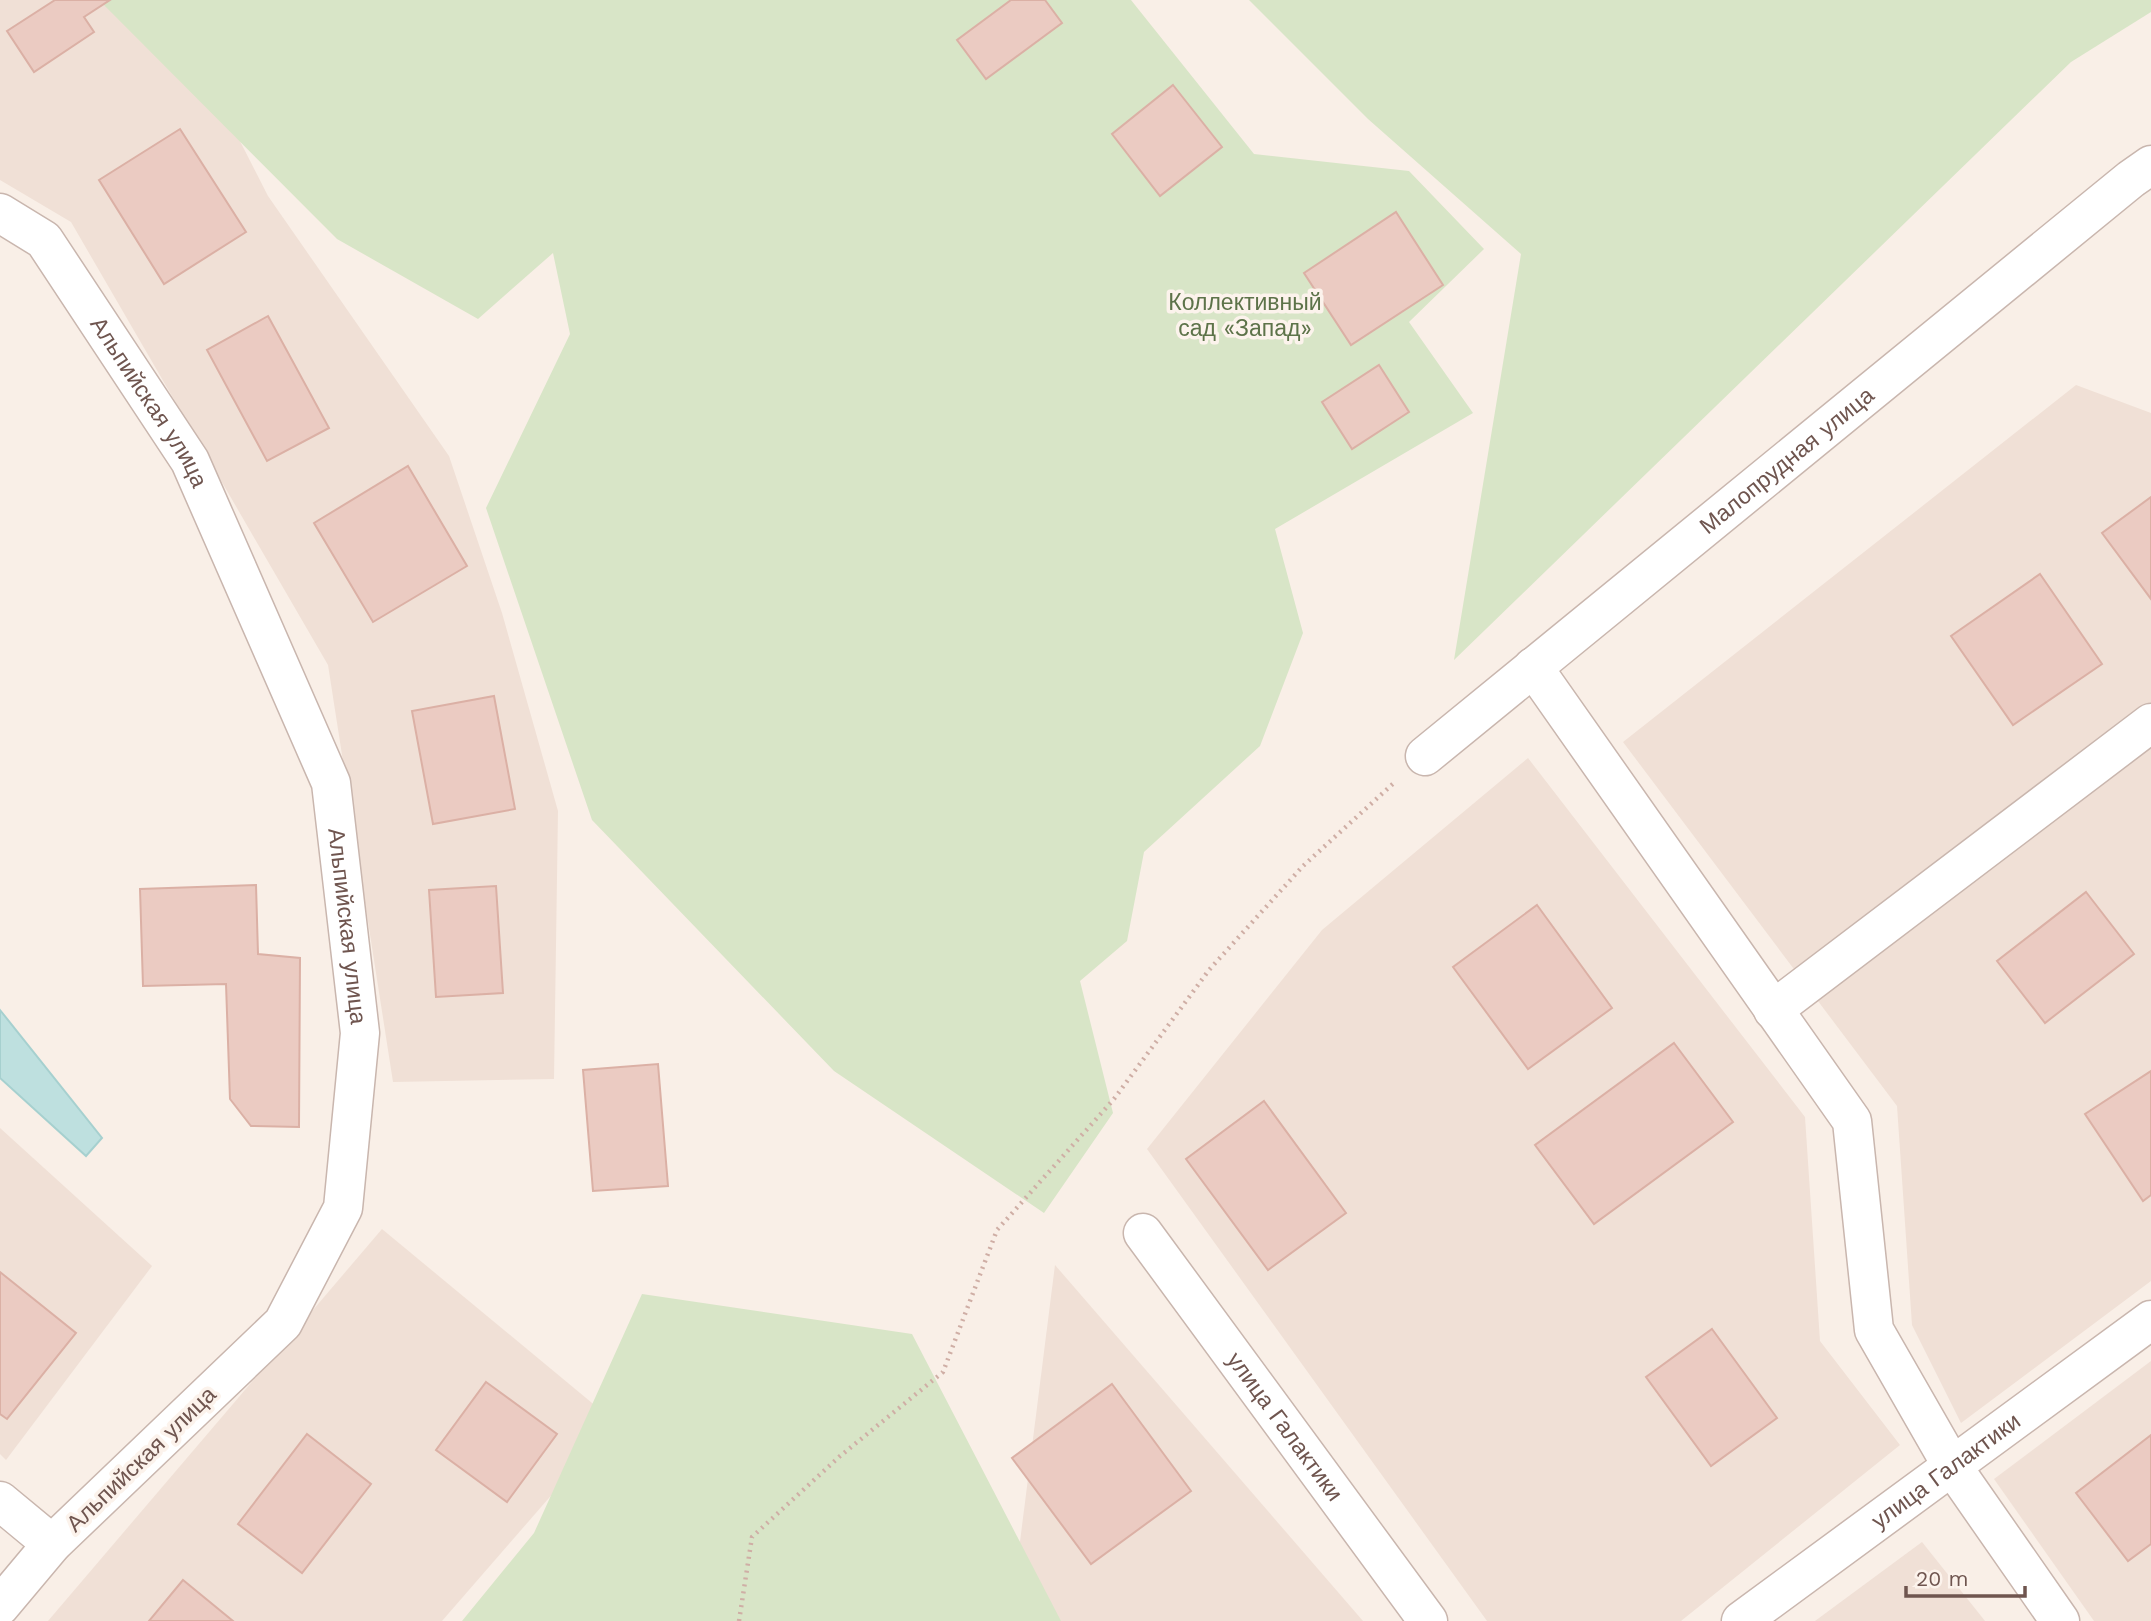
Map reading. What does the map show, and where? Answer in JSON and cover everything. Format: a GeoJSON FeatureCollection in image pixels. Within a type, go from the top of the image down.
{"type":"FeatureCollection","features":[{"type":"Feature","properties":{"kind":"street","name":"Малопрудная улица"},"geometry":{"type":"LineString","coordinates":[[1425,756],[1533,667],[2144,183]]}},
{"type":"Feature","properties":{"kind":"street","name":"Альпийская улица"},"geometry":{"type":"LineString","coordinates":[[0,213],[44,240],[190,461],[331,783],[360,1033],[343,1208],[283,1322],[52,1544],[0,1605]]}},
{"type":"Feature","properties":{"kind":"street"},"geometry":{"type":"LineString","coordinates":[[1533,667],[1852,1121],[1874,1330],[1952,1466],[2060,1621]]}},
{"type":"Feature","properties":{"kind":"street"},"geometry":{"type":"LineString","coordinates":[[1773,1010],[2151,723]]}},
{"type":"Feature","properties":{"kind":"street","name":"улица Галактики"},"geometry":{"type":"LineString","coordinates":[[1143,1233],[1428,1621]]}},
{"type":"Feature","properties":{"kind":"street","name":"улица Галактики"},"geometry":{"type":"LineString","coordinates":[[1741,1621],[2151,1320]]}},
{"type":"Feature","properties":{"kind":"street"},"geometry":{"type":"LineString","coordinates":[[0,1501],[52,1544]]}},
{"type":"Feature","properties":{"kind":"path"},"geometry":{"type":"LineString","coordinates":[[739,1621],[752,1537],[839,1457],[943,1373],[997,1230],[1114,1099],[1209,970],[1303,866],[1425,756]]}},
{"type":"Feature","properties":{"kind":"shaded area"},"geometry":{"type":"Polygon","coordinates":[[[0,0],[168,0],[268,196],[449,456],[502,613],[558,811],[554,1079],[393,1082],[328,665],[71,222],[0,180],[0,0]]]}},
{"type":"Feature","properties":{"kind":"shaded area"},"geometry":{"type":"Polygon","coordinates":[[[2076,385],[2151,413],[2151,1281],[1961,1423],[1912,1325],[1897,1106],[1623,742],[2076,385]]]}},
{"type":"Feature","properties":{"kind":"shaded area"},"geometry":{"type":"Polygon","coordinates":[[[1528,758],[1805,1117],[1820,1341],[1900,1445],[1681,1621],[1487,1621],[1147,1149],[1322,930],[1528,758]]]}},
{"type":"Feature","properties":{"kind":"shaded area"},"geometry":{"type":"Polygon","coordinates":[[[0,1128],[152,1266],[6,1460],[0,1454],[0,1128]]]}},
{"type":"Feature","properties":{"kind":"shaded area"},"geometry":{"type":"Polygon","coordinates":[[[382,1229],[615,1422],[442,1621],[48,1621],[382,1229]]]}},
{"type":"Feature","properties":{"kind":"shaded area"},"geometry":{"type":"Polygon","coordinates":[[[1055,1265],[1363,1621],[1010,1621],[1055,1265]]]}},
{"type":"Feature","properties":{"kind":"shaded area"},"geometry":{"type":"Polygon","coordinates":[[[2151,1361],[2151,1621],[2094,1621],[1994,1479],[2151,1361]]]}},
{"type":"Feature","properties":{"kind":"shaded area"},"geometry":{"type":"Polygon","coordinates":[[[1922,1542],[1985,1621],[1815,1621],[1922,1542]]]}},
{"type":"Feature","properties":{"kind":"green space","name":"Коллективный сад «Запад»"},"geometry":{"type":"Polygon","coordinates":[[[99,0],[1131,0],[1254,154],[1409,171],[1484,249],[1409,322],[1473,413],[1275,529],[1303,633],[1260,746],[1144,852],[1127,941],[1080,981],[1113,1113],[1044,1213],[834,1071],[592,820],[486,508],[570,334],[553,253],[478,319],[337,239],[99,0]]]}},
{"type":"Feature","properties":{"kind":"green space"},"geometry":{"type":"Polygon","coordinates":[[[1249,0],[2151,0],[2151,12],[2071,62],[1454,660],[1521,254],[1368,119],[1249,0]]]}},
{"type":"Feature","properties":{"kind":"green space"},"geometry":{"type":"Polygon","coordinates":[[[642,1294],[912,1334],[1061,1621],[462,1621],[534,1533],[642,1294]]]}},
{"type":"Feature","properties":{"kind":"water"},"geometry":{"type":"Polygon","coordinates":[[[0,1010],[102,1138],[86,1156],[0,1078],[0,1010]]]}},
{"type":"Feature","properties":{"kind":"building"},"geometry":{"type":"Polygon","coordinates":[[[55,0],[110,0],[84,17],[94,32],[34,72],[7,31],[55,0]]]}},
{"type":"Feature","properties":{"kind":"building"},"geometry":{"type":"Polygon","coordinates":[[[1011,0],[1045,0],[1062,23],[986,79],[957,40],[1011,0]]]}},
{"type":"Feature","properties":{"kind":"building"},"geometry":{"type":"Polygon","coordinates":[[[1173,85],[1222,147],[1160,196],[1112,134],[1173,85]]]}},
{"type":"Feature","properties":{"kind":"building"},"geometry":{"type":"Polygon","coordinates":[[[180,129],[246,232],[164,284],[99,180],[180,129]]]}},
{"type":"Feature","properties":{"kind":"building"},"geometry":{"type":"Polygon","coordinates":[[[1396,212],[1443,285],[1351,345],[1304,273],[1396,212]]]}},
{"type":"Feature","properties":{"kind":"building"},"geometry":{"type":"Polygon","coordinates":[[[268,316],[329,428],[267,461],[207,350],[268,316]]]}},
{"type":"Feature","properties":{"kind":"building"},"geometry":{"type":"Polygon","coordinates":[[[1379,365],[1409,412],[1352,449],[1322,402],[1379,365]]]}},
{"type":"Feature","properties":{"kind":"building"},"geometry":{"type":"Polygon","coordinates":[[[408,466],[467,566],[373,622],[314,523],[408,466]]]}},
{"type":"Feature","properties":{"kind":"building"},"geometry":{"type":"Polygon","coordinates":[[[2151,497],[2151,599],[2102,533],[2151,497]]]}},
{"type":"Feature","properties":{"kind":"building"},"geometry":{"type":"Polygon","coordinates":[[[2040,574],[2102,664],[2013,725],[1951,636],[2040,574]]]}},
{"type":"Feature","properties":{"kind":"building"},"geometry":{"type":"Polygon","coordinates":[[[494,696],[515,809],[433,824],[412,711],[494,696]]]}},
{"type":"Feature","properties":{"kind":"building"},"geometry":{"type":"Polygon","coordinates":[[[256,885],[258,954],[300,958],[299,1127],[251,1126],[230,1099],[226,984],[143,986],[140,889],[256,885]]]}},
{"type":"Feature","properties":{"kind":"building"},"geometry":{"type":"Polygon","coordinates":[[[496,886],[503,993],[436,997],[429,890],[496,886]]]}},
{"type":"Feature","properties":{"kind":"building"},"geometry":{"type":"Polygon","coordinates":[[[2086,892],[2134,954],[2045,1023],[1997,961],[2086,892]]]}},
{"type":"Feature","properties":{"kind":"building"},"geometry":{"type":"Polygon","coordinates":[[[1537,905],[1612,1008],[1528,1069],[1453,967],[1537,905]]]}},
{"type":"Feature","properties":{"kind":"building"},"geometry":{"type":"Polygon","coordinates":[[[1674,1043],[1733,1122],[1594,1224],[1535,1145],[1674,1043]]]}},
{"type":"Feature","properties":{"kind":"building"},"geometry":{"type":"Polygon","coordinates":[[[658,1064],[668,1186],[593,1191],[583,1070],[658,1064]]]}},
{"type":"Feature","properties":{"kind":"building"},"geometry":{"type":"Polygon","coordinates":[[[2151,1071],[2151,1195],[2143,1201],[2085,1114],[2151,1071]]]}},
{"type":"Feature","properties":{"kind":"building"},"geometry":{"type":"Polygon","coordinates":[[[1264,1101],[1346,1213],[1268,1270],[1186,1159],[1264,1101]]]}},
{"type":"Feature","properties":{"kind":"building"},"geometry":{"type":"Polygon","coordinates":[[[0,1272],[76,1333],[7,1419],[0,1414],[0,1272]]]}},
{"type":"Feature","properties":{"kind":"building"},"geometry":{"type":"Polygon","coordinates":[[[1712,1329],[1777,1418],[1711,1466],[1646,1377],[1712,1329]]]}},
{"type":"Feature","properties":{"kind":"building"},"geometry":{"type":"Polygon","coordinates":[[[486,1382],[557,1434],[507,1502],[436,1450],[486,1382]]]}},
{"type":"Feature","properties":{"kind":"building"},"geometry":{"type":"Polygon","coordinates":[[[1112,1384],[1191,1491],[1091,1564],[1012,1458],[1112,1384]]]}},
{"type":"Feature","properties":{"kind":"building"},"geometry":{"type":"Polygon","coordinates":[[[307,1434],[371,1484],[302,1573],[238,1524],[307,1434]]]}},
{"type":"Feature","properties":{"kind":"building"},"geometry":{"type":"Polygon","coordinates":[[[2151,1435],[2151,1544],[2128,1561],[2076,1493],[2151,1435]]]}},
{"type":"Feature","properties":{"kind":"building"},"geometry":{"type":"Polygon","coordinates":[[[183,1580],[233,1621],[149,1621],[183,1580]]]}}]}
